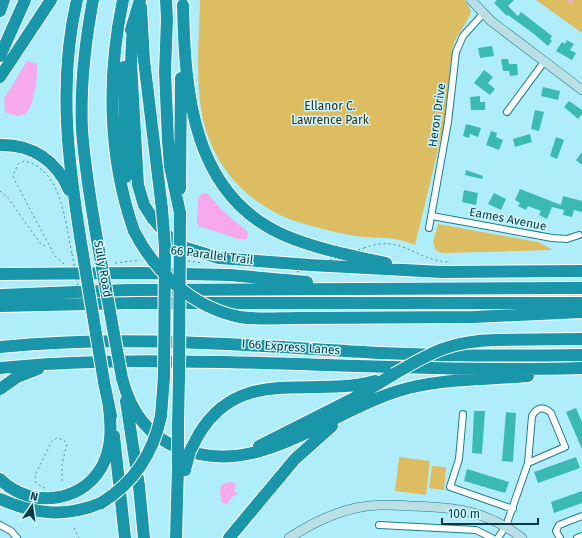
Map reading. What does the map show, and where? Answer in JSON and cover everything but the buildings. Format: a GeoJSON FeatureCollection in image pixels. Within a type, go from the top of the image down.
{"type":"FeatureCollection","features":[{"type":"Feature","properties":{"kind":"highway"},"geometry":{"type":"LineString","coordinates":[[0,11],[4,0]]}},
{"type":"Feature","properties":{"kind":"highway"},"geometry":{"type":"LineString","coordinates":[[0,38],[20,0]]}},
{"type":"Feature","properties":{"kind":"highway"},"geometry":{"type":"LineString","coordinates":[[0,56],[25,0]]}},
{"type":"Feature","properties":{"kind":"highway"},"geometry":{"type":"LineString","coordinates":[[0,77],[51,0]]}},
{"type":"Feature","properties":{"kind":"highway"},"geometry":{"type":"LineString","coordinates":[[76,0],[68,57],[66,102],[68,150],[75,209],[77,257],[110,408],[119,471],[125,538]]}},
{"type":"Feature","properties":{"kind":"highway","name":"Sully Road"},"geometry":{"type":"LineString","coordinates":[[93,0],[83,67],[82,123],[90,199],[122,378],[139,486],[144,538]]}},
{"type":"Feature","properties":{"kind":"highway"},"geometry":{"type":"LineString","coordinates":[[123,0],[114,65],[113,120],[121,188],[134,231],[145,252],[159,269],[184,292],[204,304],[226,313],[242,317],[479,317],[582,312]]}},
{"type":"Feature","properties":{"kind":"highway"},"geometry":{"type":"LineString","coordinates":[[134,231],[126,177],[124,99],[128,55],[133,23],[141,0]]}},
{"type":"Feature","properties":{"kind":"highway"},"geometry":{"type":"LineString","coordinates":[[0,499],[31,511],[64,513],[82,510],[101,503],[119,491],[140,469],[153,445],[161,416],[164,377],[165,260],[157,158],[144,60],[141,0]]}},
{"type":"Feature","properties":{"kind":"highway"},"geometry":{"type":"LineString","coordinates":[[176,534],[182,468],[178,424],[183,2]]}},
{"type":"Feature","properties":{"kind":"highway"},"geometry":{"type":"LineString","coordinates":[[183,2],[186,74],[198,137],[203,152],[218,177],[241,206],[270,228],[299,241],[390,264],[441,269],[453,267]]}},
{"type":"Feature","properties":{"kind":"highway"},"geometry":{"type":"LineString","coordinates":[[157,158],[156,122],[166,3]]}},
{"type":"Feature","properties":{"kind":"highway"},"geometry":{"type":"LineString","coordinates":[[166,3],[167,19],[165,72],[168,140],[171,172],[180,212]]}},
{"type":"Feature","properties":{"kind":"highway"},"geometry":{"type":"LineString","coordinates":[[128,55],[138,185],[144,205],[153,219],[165,233],[177,243],[206,256],[310,265],[582,271]]}},
{"type":"Feature","properties":{"kind":"highway"},"geometry":{"type":"LineString","coordinates":[[0,145],[19,146],[48,159],[62,176],[75,209]]}},
{"type":"Feature","properties":{"kind":"highway"},"geometry":{"type":"LineString","coordinates":[[0,274],[140,273],[230,275],[367,289]]}},
{"type":"Feature","properties":{"kind":"highway"},"geometry":{"type":"LineString","coordinates":[[0,295],[106,290],[582,288]]}},
{"type":"Feature","properties":{"kind":"highway"},"geometry":{"type":"LineString","coordinates":[[355,303],[423,297],[582,296]]}},
{"type":"Feature","properties":{"kind":"highway"},"geometry":{"type":"LineString","coordinates":[[0,306],[128,303],[582,303]]}},
{"type":"Feature","properties":{"kind":"highway"},"geometry":{"type":"LineString","coordinates":[[192,453],[227,453],[256,447],[367,386],[394,374],[435,352],[453,345],[473,341],[582,339]]}},
{"type":"Feature","properties":{"kind":"highway","name":"I 66 Express Lanes"},"geometry":{"type":"LineString","coordinates":[[0,347],[76,341],[157,340],[397,354],[472,356],[582,354]]}},
{"type":"Feature","properties":{"kind":"highway"},"geometry":{"type":"LineString","coordinates":[[0,368],[65,363],[152,361],[582,370]]}},
{"type":"Feature","properties":{"kind":"highway"},"geometry":{"type":"LineString","coordinates":[[0,389],[17,377],[48,366],[65,363]]}},
{"type":"Feature","properties":{"kind":"highway"},"geometry":{"type":"LineString","coordinates":[[122,378],[132,408],[141,421],[164,442],[192,453],[211,456],[232,456],[263,451],[288,442],[361,406],[399,390],[429,384],[582,370]]}},
{"type":"Feature","properties":{"kind":"highway"},"geometry":{"type":"LineString","coordinates":[[182,468],[198,434],[208,420],[225,404],[254,391],[279,387],[367,386]]}},
{"type":"Feature","properties":{"kind":"highway"},"geometry":{"type":"LineString","coordinates":[[229,538],[275,482],[310,444],[332,426],[361,406]]}},
{"type":"Feature","properties":{"kind":"highway"},"geometry":{"type":"LineString","coordinates":[[0,479],[18,492],[47,499],[70,495],[84,487],[94,478],[106,459],[110,436],[110,408]]}},
{"type":"Feature","properties":{"kind":"highway"},"geometry":{"type":"LineString","coordinates":[[0,494],[31,511]]}},
{"type":"Feature","properties":{"kind":"street"},"geometry":{"type":"LineString","coordinates":[[471,0],[483,14],[582,90]]}},
{"type":"Feature","properties":{"kind":"street","name":"Heron Drive"},"geometry":{"type":"LineString","coordinates":[[429,228],[450,106],[456,52],[463,36],[483,14]]}},
{"type":"Feature","properties":{"kind":"street"},"geometry":{"type":"LineString","coordinates":[[507,112],[544,62]]}},
{"type":"Feature","properties":{"kind":"street","name":"Eames Avenue"},"geometry":{"type":"LineString","coordinates":[[432,216],[552,238],[562,239],[579,235]]}},
{"type":"Feature","properties":{"kind":"street"},"geometry":{"type":"LineString","coordinates":[[498,538],[506,526],[513,509],[528,463],[532,416],[535,410],[540,408],[546,409],[551,413],[565,447],[528,463]]}},
{"type":"Feature","properties":{"kind":"street"},"geometry":{"type":"LineString","coordinates":[[463,414],[459,458],[450,487],[513,509]]}},
{"type":"Feature","properties":{"kind":"street"},"geometry":{"type":"LineString","coordinates":[[289,538],[319,521],[342,512],[366,506],[383,504],[458,509],[478,513],[506,526],[522,538]]}},
{"type":"Feature","properties":{"kind":"street"},"geometry":{"type":"LineString","coordinates":[[560,538],[556,531],[559,525],[582,516]]}},
{"type":"Feature","properties":{"kind":"street"},"geometry":{"type":"LineString","coordinates":[[0,525],[10,531],[17,538]]}},
{"type":"Feature","properties":{"kind":"street"},"geometry":{"type":"LineString","coordinates":[[379,525],[476,530],[492,538]]}},
{"type":"Feature","properties":{"kind":"street"},"geometry":{"type":"LineString","coordinates":[[577,538],[582,536]]}},
{"type":"Feature","properties":{"kind":"path"},"geometry":{"type":"LineString","coordinates":[[68,264],[63,264],[58,260],[48,244],[13,176],[18,164],[24,162],[37,166],[53,183],[77,257],[70,264]]}},
{"type":"Feature","properties":{"kind":"path"},"geometry":{"type":"LineString","coordinates":[[0,191],[8,198],[40,243],[45,246],[48,244]]}},
{"type":"Feature","properties":{"kind":"path"},"geometry":{"type":"LineString","coordinates":[[291,272],[297,272],[377,244],[394,244],[412,250],[431,260],[453,267]]}},
{"type":"Feature","properties":{"kind":"path"},"geometry":{"type":"LineString","coordinates":[[116,264],[146,259]]}},
{"type":"Feature","properties":{"kind":"path","name":"66 Parallel Trail"},"geometry":{"type":"LineString","coordinates":[[184,260],[208,264]]}},
{"type":"Feature","properties":{"kind":"path"},"geometry":{"type":"LineString","coordinates":[[47,489],[38,486],[34,480],[52,441],[57,438],[64,440],[67,444],[62,464],[62,482]]}},
{"type":"Feature","properties":{"kind":"path"},"geometry":{"type":"LineString","coordinates":[[74,528],[79,538]]}},
{"type":"Feature","properties":{"kind":"green space","name":"Ellanor C. Lawrence Park"},"geometry":{"type":"Polygon","coordinates":[[[200,0],[465,0],[471,11],[453,46],[444,125],[415,245],[391,238],[343,234],[288,218],[272,211],[257,201],[231,177],[212,147],[202,115],[198,66],[200,0]]]}},
{"type":"Feature","properties":{"kind":"green space"},"geometry":{"type":"Polygon","coordinates":[[[536,0],[582,0],[582,33],[536,0]]]}},
{"type":"Feature","properties":{"kind":"green space"},"geometry":{"type":"Polygon","coordinates":[[[438,224],[538,242],[553,250],[443,253],[436,251],[433,242],[438,224]]]}},
{"type":"Feature","properties":{"kind":"green space"},"geometry":{"type":"Polygon","coordinates":[[[399,457],[430,461],[426,495],[395,491],[399,457]]]}},
{"type":"Feature","properties":{"kind":"green space"},"geometry":{"type":"Polygon","coordinates":[[[432,466],[446,467],[444,490],[429,488],[432,466]]]}},
{"type":"Feature","properties":{"kind":"shaded area"},"geometry":{"type":"Polygon","coordinates":[[[27,61],[37,64],[37,75],[33,97],[29,110],[24,115],[13,115],[5,112],[4,99],[27,61]]]}},
{"type":"Feature","properties":{"kind":"shaded area"},"geometry":{"type":"Polygon","coordinates":[[[202,193],[208,194],[223,211],[248,232],[247,239],[238,239],[199,226],[197,223],[198,199],[202,193]]]}},
{"type":"Feature","properties":{"kind":"shaded area"},"geometry":{"type":"Polygon","coordinates":[[[229,482],[236,483],[234,491],[238,494],[232,497],[227,504],[222,503],[220,494],[221,485],[229,482]]]}},
{"type":"Feature","properties":{"kind":"waterway"},"geometry":{"type":"LineString","coordinates":[[569,0],[573,3]]}}]}
